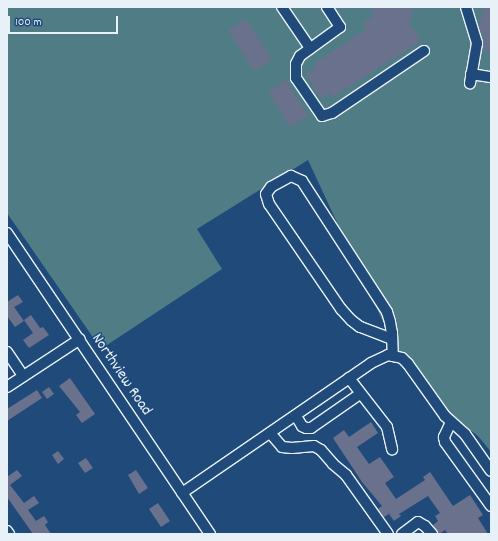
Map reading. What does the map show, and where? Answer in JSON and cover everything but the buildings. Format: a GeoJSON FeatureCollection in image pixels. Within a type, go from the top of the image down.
{"type":"FeatureCollection","features":[{"type":"Feature","properties":{"kind":"street"},"geometry":{"type":"LineString","coordinates":[[282,7],[310,48]]}},
{"type":"Feature","properties":{"kind":"street"},"geometry":{"type":"LineString","coordinates":[[327,7],[340,27],[300,56],[296,64],[296,78],[322,116],[332,114],[424,51]]}},
{"type":"Feature","properties":{"kind":"street"},"geometry":{"type":"LineString","coordinates":[[466,7],[477,43],[470,79],[491,77]]}},
{"type":"Feature","properties":{"kind":"street"},"geometry":{"type":"LineString","coordinates":[[392,340],[387,336],[360,327],[341,309],[269,204],[266,194],[271,187],[291,176],[302,181],[384,306],[390,322],[392,340],[393,356]]}},
{"type":"Feature","properties":{"kind":"street","name":"Northview Road"},"geometry":{"type":"LineString","coordinates":[[7,233],[80,339],[210,534]]}},
{"type":"Feature","properties":{"kind":"street"},"geometry":{"type":"LineString","coordinates":[[7,387],[80,339]]}},
{"type":"Feature","properties":{"kind":"street"},"geometry":{"type":"LineString","coordinates":[[7,352],[23,376]]}},
{"type":"Feature","properties":{"kind":"street"},"geometry":{"type":"LineString","coordinates":[[182,493],[296,416],[349,378],[379,359],[388,356],[402,358],[408,364],[445,416],[465,434],[491,471]]}},
{"type":"Feature","properties":{"kind":"street"},"geometry":{"type":"LineString","coordinates":[[349,378],[387,427],[392,450]]}},
{"type":"Feature","properties":{"kind":"street"},"geometry":{"type":"LineString","coordinates":[[296,416],[302,426],[311,428],[360,394]]}},
{"type":"Feature","properties":{"kind":"street"},"geometry":{"type":"LineString","coordinates":[[451,422],[444,437],[445,442],[491,506]]}},
{"type":"Feature","properties":{"kind":"street"},"geometry":{"type":"LineString","coordinates":[[270,433],[282,446],[292,448],[314,446],[321,450],[333,464],[346,475],[388,534]]}},
{"type":"Feature","properties":{"kind":"street"},"geometry":{"type":"LineString","coordinates":[[402,534],[418,522],[425,526],[432,534]]}},
{"type":"Feature","properties":{"kind":"green space"},"geometry":{"type":"Polygon","coordinates":[[[7,7],[491,7],[491,452],[478,436],[450,415],[413,362],[397,352],[308,160],[197,229],[222,269],[101,349],[7,213],[7,7]]]}}]}
